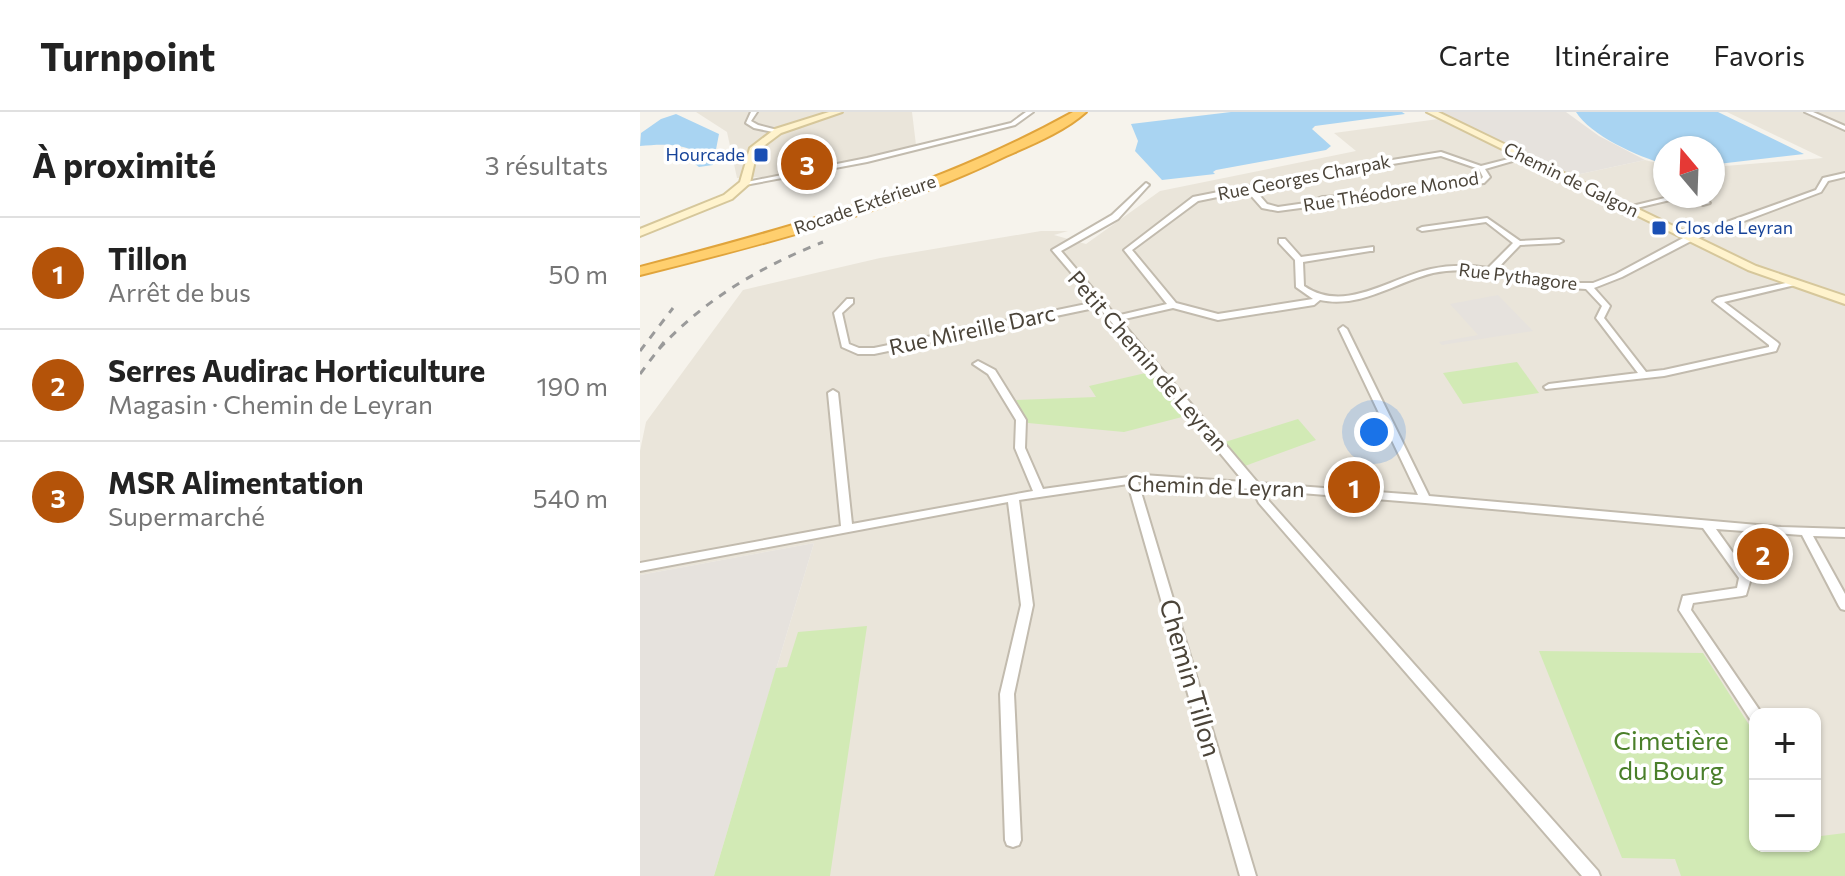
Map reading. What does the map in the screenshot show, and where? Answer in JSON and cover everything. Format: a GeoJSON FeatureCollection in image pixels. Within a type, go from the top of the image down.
{"type":"FeatureCollection","features":[{"type":"Feature","properties":{"kind":"highway"},"geometry":{"type":"LineString","coordinates":[[640,262],[876,195],[953,167],[1065,112]]}},
{"type":"Feature","properties":{"kind":"highway","name":"Rocade Extérieure"},"geometry":{"type":"LineString","coordinates":[[640,271],[811,225],[887,200],[1022,145],[1081,112]]}},
{"type":"Feature","properties":{"kind":"main road"},"geometry":{"type":"LineString","coordinates":[[640,233],[698,212],[728,197],[745,183],[753,150],[778,131],[838,112]]}},
{"type":"Feature","properties":{"kind":"main road","name":"Chemin de Galgon"},"geometry":{"type":"LineString","coordinates":[[1431,112],[1691,238],[1792,283],[1845,300]]}},
{"type":"Feature","properties":{"kind":"street"},"geometry":{"type":"LineString","coordinates":[[754,112],[748,122],[756,127],[778,131]]}},
{"type":"Feature","properties":{"kind":"street"},"geometry":{"type":"LineString","coordinates":[[745,183],[867,160],[1013,124],[1030,112]]}},
{"type":"Feature","properties":{"kind":"street"},"geometry":{"type":"LineString","coordinates":[[1808,112],[1845,128]]}},
{"type":"Feature","properties":{"kind":"street","name":"Rue Georges Charpak"},"geometry":{"type":"LineString","coordinates":[[1173,305],[1128,253],[1138,241],[1196,199],[1441,154],[1481,168]]}},
{"type":"Feature","properties":{"kind":"street","name":"Rue Théodore Monod"},"geometry":{"type":"LineString","coordinates":[[1249,188],[1265,206],[1278,209],[1308,205],[1322,199],[1371,197],[1482,182],[1487,177],[1481,168],[1524,157]]}},
{"type":"Feature","properties":{"kind":"street","name":"Rue Pythagore"},"geometry":{"type":"LineString","coordinates":[[1173,305],[1218,317],[1314,302],[1318,298],[1337,299],[1385,290],[1432,271],[1469,268],[1491,270],[1526,280],[1588,286],[1691,238],[1819,191],[1825,179],[1845,175]]}},
{"type":"Feature","properties":{"kind":"street","name":"Petit Chemin de Leyran"},"geometry":{"type":"LineString","coordinates":[[1146,185],[1115,217],[1056,250],[1251,485],[1259,490],[1263,501],[1592,876]]}},
{"type":"Feature","properties":{"kind":"street"},"geometry":{"type":"LineString","coordinates":[[1628,208],[1653,203]]}},
{"type":"Feature","properties":{"kind":"street"},"geometry":{"type":"LineString","coordinates":[[1422,229],[1487,220],[1518,243],[1559,241]]}},
{"type":"Feature","properties":{"kind":"street"},"geometry":{"type":"LineString","coordinates":[[1282,241],[1299,260],[1300,287],[1318,298]]}},
{"type":"Feature","properties":{"kind":"street"},"geometry":{"type":"LineString","coordinates":[[1491,270],[1518,243]]}},
{"type":"Feature","properties":{"kind":"street"},"geometry":{"type":"LineString","coordinates":[[1299,260],[1370,249]]}},
{"type":"Feature","properties":{"kind":"street"},"geometry":{"type":"LineString","coordinates":[[1549,387],[1644,375],[1747,356],[1776,347],[1756,327],[1717,301],[1792,283]]}},
{"type":"Feature","properties":{"kind":"street"},"geometry":{"type":"LineString","coordinates":[[1588,286],[1606,306],[1600,318],[1644,375]]}},
{"type":"Feature","properties":{"kind":"street","name":"Rue Mireille Darc"},"geometry":{"type":"LineString","coordinates":[[850,301],[838,313],[845,345],[865,351],[972,333],[1013,320],[1100,304]]}},
{"type":"Feature","properties":{"kind":"street"},"geometry":{"type":"LineString","coordinates":[[1113,319],[1173,305]]}},
{"type":"Feature","properties":{"kind":"street"},"geometry":{"type":"LineString","coordinates":[[1343,329],[1425,499]]}},
{"type":"Feature","properties":{"kind":"street"},"geometry":{"type":"LineString","coordinates":[[978,364],[992,372],[1021,420],[1020,448],[1039,493]]}},
{"type":"Feature","properties":{"kind":"street"},"geometry":{"type":"LineString","coordinates":[[833,393],[847,530]]}},
{"type":"Feature","properties":{"kind":"street","name":"Chemin de Leyran"},"geometry":{"type":"LineString","coordinates":[[640,567],[1039,493],[1132,480],[1251,485],[1707,525],[1845,533]]}},
{"type":"Feature","properties":{"kind":"street","name":"Chemin Tillon"},"geometry":{"type":"LineString","coordinates":[[1132,480],[1248,876]]}},
{"type":"Feature","properties":{"kind":"street"},"geometry":{"type":"LineString","coordinates":[[1013,498],[1027,605],[1007,694],[1013,840]]}},
{"type":"Feature","properties":{"kind":"street"},"geometry":{"type":"LineString","coordinates":[[1707,525],[1745,578],[1742,592],[1687,599],[1685,610],[1750,708]]}},
{"type":"Feature","properties":{"kind":"street"},"geometry":{"type":"LineString","coordinates":[[1805,531],[1845,606]]}},
{"type":"Feature","properties":{"kind":"shaded area"},"geometry":{"type":"Polygon","coordinates":[[[696,112],[912,112],[916,145],[865,159],[765,177],[737,178],[727,132],[696,112]]]}},
{"type":"Feature","properties":{"kind":"shaded area"},"geometry":{"type":"Polygon","coordinates":[[[1436,112],[1566,112],[1599,136],[1645,160],[1571,176],[1436,112]]]}},
{"type":"Feature","properties":{"kind":"shaded area"},"geometry":{"type":"Polygon","coordinates":[[[1727,112],[1845,112],[1845,876],[714,876],[814,543],[640,575],[640,451],[646,422],[743,290],[880,258],[1041,231],[1068,231],[1054,235],[1086,244],[1160,191],[1356,151],[1334,133],[1446,118],[1571,176],[1645,160],[1653,162],[1653,208],[1725,208],[1725,166],[1823,158],[1727,112]]]}},
{"type":"Feature","properties":{"kind":"shaded area"},"geometry":{"type":"Polygon","coordinates":[[[1498,295],[1533,331],[1442,345],[1439,342],[1478,335],[1450,304],[1498,295]]]}},
{"type":"Feature","properties":{"kind":"shaded area"},"geometry":{"type":"Polygon","coordinates":[[[814,543],[714,876],[640,876],[640,575],[814,543]]]}},
{"type":"Feature","properties":{"kind":"green space"},"geometry":{"type":"Polygon","coordinates":[[[1517,362],[1539,393],[1463,404],[1443,373],[1517,362]]]}},
{"type":"Feature","properties":{"kind":"green space"},"geometry":{"type":"Polygon","coordinates":[[[1150,372],[1186,416],[1124,432],[1028,423],[1016,400],[1096,397],[1089,386],[1150,372]]]}},
{"type":"Feature","properties":{"kind":"green space"},"geometry":{"type":"Polygon","coordinates":[[[1298,419],[1316,440],[1245,466],[1225,442],[1298,419]]]}},
{"type":"Feature","properties":{"kind":"green space"},"geometry":{"type":"Polygon","coordinates":[[[867,626],[830,876],[714,876],[776,668],[787,667],[798,632],[867,626]]]}},
{"type":"Feature","properties":{"kind":"green space","name":"Cimetière du Bourg"},"geometry":{"type":"Polygon","coordinates":[[[1539,651],[1703,653],[1749,725],[1749,852],[1821,852],[1821,836],[1845,833],[1845,876],[1681,876],[1675,859],[1622,858],[1539,651]]]}},
{"type":"Feature","properties":{"kind":"water"},"geometry":{"type":"Polygon","coordinates":[[[1231,112],[1405,114],[1315,126],[1312,129],[1331,146],[1326,150],[1216,170],[1213,172],[1215,174],[1162,180],[1135,151],[1138,141],[1131,124],[1231,112]]]}},
{"type":"Feature","properties":{"kind":"water"},"geometry":{"type":"Polygon","coordinates":[[[1576,112],[1718,112],[1804,154],[1725,163],[1725,136],[1653,136],[1653,160],[1616,144],[1583,121],[1576,112]]]}},
{"type":"Feature","properties":{"kind":"water"},"geometry":{"type":"Polygon","coordinates":[[[676,114],[719,134],[713,165],[699,167],[695,164],[697,152],[683,147],[640,146],[641,133],[661,119],[676,114]]]}},
{"type":"Feature","properties":{"kind":"railway"},"geometry":{"type":"LineString","coordinates":[[659,349],[695,315],[735,286],[777,262],[823,242]]}},
{"type":"Feature","properties":{"kind":"railway"},"geometry":{"type":"LineString","coordinates":[[640,351],[673,308]]}},
{"type":"Feature","properties":{"kind":"railway"},"geometry":{"type":"LineString","coordinates":[[640,374],[664,342]]}},
{"type":"Feature","properties":{"kind":"place","name":"Hourcade"},"geometry":{"type":"Point","coordinates":[761,155]}},
{"type":"Feature","properties":{"kind":"place","name":"MSR Alimentation"},"geometry":{"type":"Point","coordinates":[807,164]}},
{"type":"Feature","properties":{"kind":"place","name":"Clos de Leyran"},"geometry":{"type":"Point","coordinates":[1659,228]}},
{"type":"Feature","properties":{"kind":"place","name":"Tillon"},"geometry":{"type":"Point","coordinates":[1354,487]}},
{"type":"Feature","properties":{"kind":"place","name":"Serres Audirac Horticulture"},"geometry":{"type":"Point","coordinates":[1763,554]}}]}
